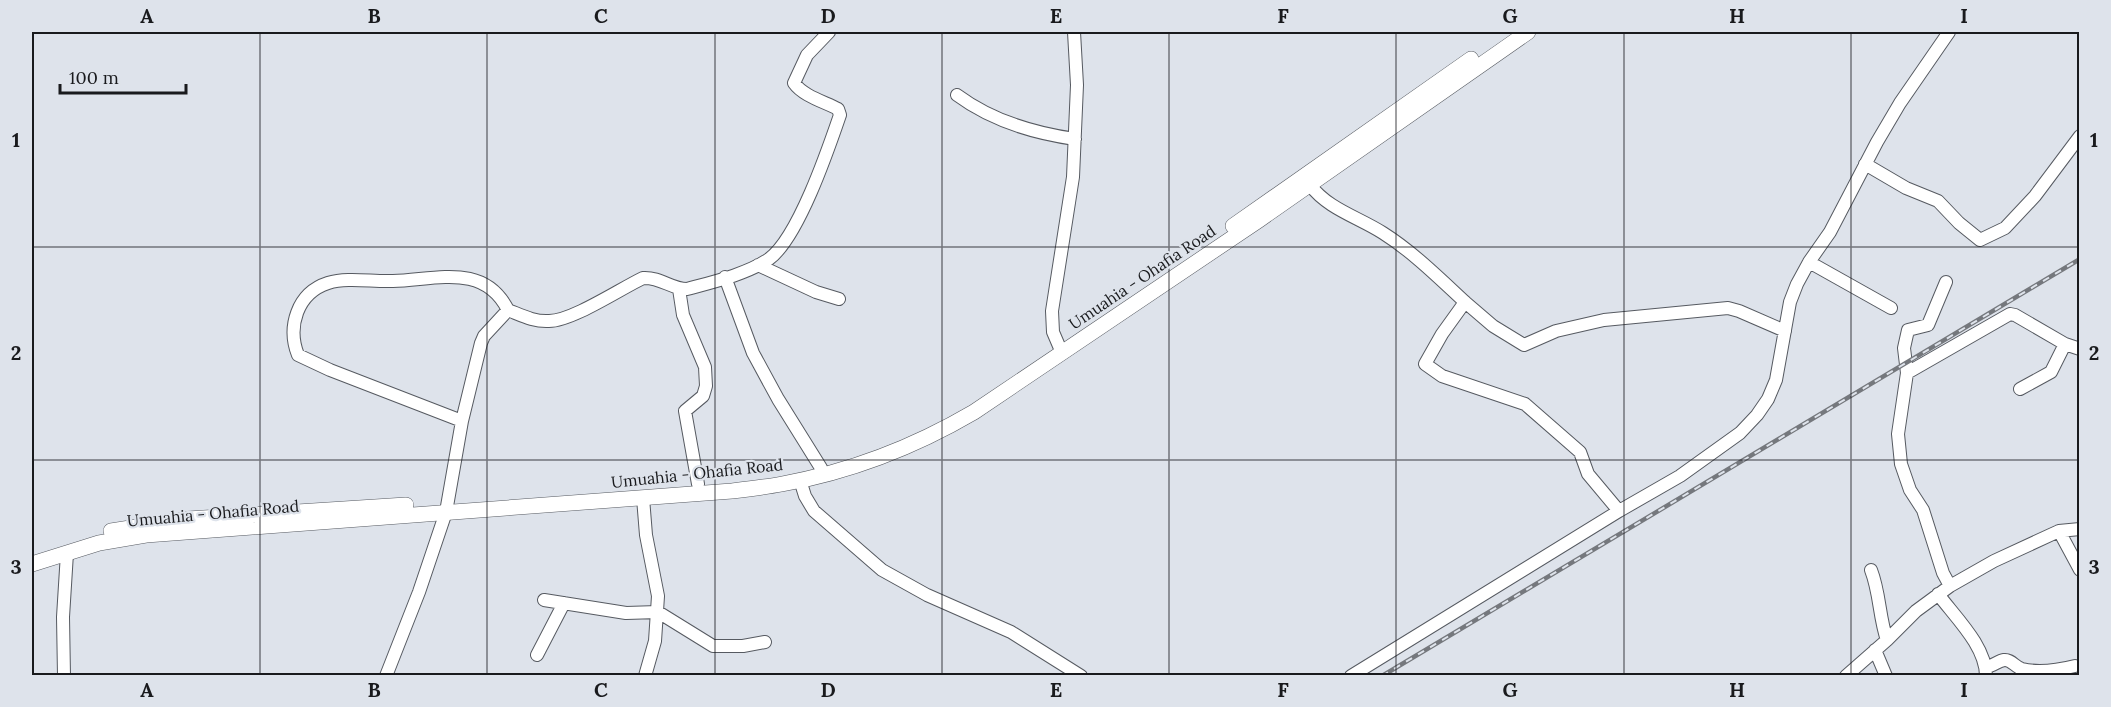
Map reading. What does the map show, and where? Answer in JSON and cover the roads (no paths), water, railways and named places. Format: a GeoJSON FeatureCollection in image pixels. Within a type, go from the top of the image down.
{"type":"FeatureCollection","features":[{"type":"Feature","properties":{"kind":"main road","name":"Umuahia - Ohafia Road"},"geometry":{"type":"LineString","coordinates":[[32,564],[60,545],[91,536],[142,525],[188,519],[643,498],[732,491],[800,480],[876,458],[948,427],[1511,32]]}},
{"type":"Feature","properties":{"kind":"main road","name":"Umuahia - Ohafia Road"},"geometry":{"type":"LineString","coordinates":[[32,564],[99,543],[146,535],[782,476],[821,468],[880,448],[938,422],[1060,350],[1310,185],[1528,32]]}},
{"type":"Feature","properties":{"kind":"street"},"geometry":{"type":"LineString","coordinates":[[462,421],[330,370],[298,355],[294,323],[296,312],[306,298],[327,283],[459,276],[493,290],[502,298],[508,310],[531,319],[550,322],[567,317],[643,278],[654,278],[679,289],[687,289],[749,270],[771,258],[789,235],[820,172],[840,115],[838,109],[807,94],[797,88],[794,83],[807,55],[830,32]]}},
{"type":"Feature","properties":{"kind":"street"},"geometry":{"type":"LineString","coordinates":[[1060,350],[1053,332],[1052,311],[1073,177],[1076,139],[1077,85],[1074,32]]}},
{"type":"Feature","properties":{"kind":"street"},"geometry":{"type":"LineString","coordinates":[[1351,675],[1618,511],[1680,476],[1717,452],[1756,416],[1768,399],[1776,381],[1793,293],[1809,262],[1830,232],[1900,103],[1949,32]]}},
{"type":"Feature","properties":{"kind":"street"},"geometry":{"type":"LineString","coordinates":[[957,95],[983,111],[1026,130],[1076,139]]}},
{"type":"Feature","properties":{"kind":"street"},"geometry":{"type":"LineString","coordinates":[[1865,164],[1906,188],[1938,201],[1959,224],[1980,240],[2005,228],[2035,196],[2079,136]]}},
{"type":"Feature","properties":{"kind":"street"},"geometry":{"type":"LineString","coordinates":[[1310,185],[1320,198],[1383,233],[1428,268],[1493,326],[1524,345],[1556,331],[1604,320],[1728,308],[1785,331]]}},
{"type":"Feature","properties":{"kind":"street"},"geometry":{"type":"LineString","coordinates":[[1809,262],[1891,308]]}},
{"type":"Feature","properties":{"kind":"street"},"geometry":{"type":"LineString","coordinates":[[758,265],[816,292],[839,299]]}},
{"type":"Feature","properties":{"kind":"street"},"geometry":{"type":"LineString","coordinates":[[726,277],[753,353],[778,399],[821,468]]}},
{"type":"Feature","properties":{"kind":"street"},"geometry":{"type":"LineString","coordinates":[[1946,282],[1929,325],[1908,330],[1904,348],[1907,373],[1898,434],[1901,464],[1910,490],[1923,510],[1943,573],[1950,586]]}},
{"type":"Feature","properties":{"kind":"street"},"geometry":{"type":"LineString","coordinates":[[679,289],[683,315],[705,368],[706,386],[703,396],[685,411],[698,484]]}},
{"type":"Feature","properties":{"kind":"street"},"geometry":{"type":"LineString","coordinates":[[1465,302],[1442,334],[1425,364],[1442,376],[1525,404],[1580,452],[1588,474],[1618,511]]}},
{"type":"Feature","properties":{"kind":"street"},"geometry":{"type":"LineString","coordinates":[[386,675],[419,592],[447,507],[462,421],[481,343],[484,336],[508,310]]}},
{"type":"Feature","properties":{"kind":"street"},"geometry":{"type":"LineString","coordinates":[[1907,373],[2010,314],[2016,315],[2065,344],[2079,349]]}},
{"type":"Feature","properties":{"kind":"street"},"geometry":{"type":"LineString","coordinates":[[2020,389],[2052,372],[2065,344]]}},
{"type":"Feature","properties":{"kind":"street"},"geometry":{"type":"LineString","coordinates":[[800,480],[805,496],[814,511],[882,570],[927,595],[1011,632],[1081,675]]}},
{"type":"Feature","properties":{"kind":"street"},"geometry":{"type":"LineString","coordinates":[[643,498],[646,535],[658,596],[655,641],[645,675]]}},
{"type":"Feature","properties":{"kind":"street"},"geometry":{"type":"LineString","coordinates":[[1846,675],[1887,640],[1916,611],[1950,586],[1994,561],[2059,531],[2079,529]]}},
{"type":"Feature","properties":{"kind":"street"},"geometry":{"type":"LineString","coordinates":[[2059,531],[2079,570]]}},
{"type":"Feature","properties":{"kind":"street"},"geometry":{"type":"LineString","coordinates":[[64,675],[63,617],[67,553]]}},
{"type":"Feature","properties":{"kind":"street"},"geometry":{"type":"LineString","coordinates":[[1871,570],[1878,590],[1882,627],[1887,640]]}},
{"type":"Feature","properties":{"kind":"street"},"geometry":{"type":"LineString","coordinates":[[1938,594],[1981,650],[1986,671],[2004,660],[2021,669],[2062,669],[2076,666]]}},
{"type":"Feature","properties":{"kind":"street"},"geometry":{"type":"LineString","coordinates":[[544,600],[626,613],[658,612],[713,646],[743,646],[765,642]]}},
{"type":"Feature","properties":{"kind":"street"},"geometry":{"type":"LineString","coordinates":[[537,655],[564,603]]}},
{"type":"Feature","properties":{"kind":"street"},"geometry":{"type":"LineString","coordinates":[[1875,650],[1886,675]]}},
{"type":"Feature","properties":{"kind":"railway"},"geometry":{"type":"LineString","coordinates":[[1382,676],[2080,259]]}}]}
